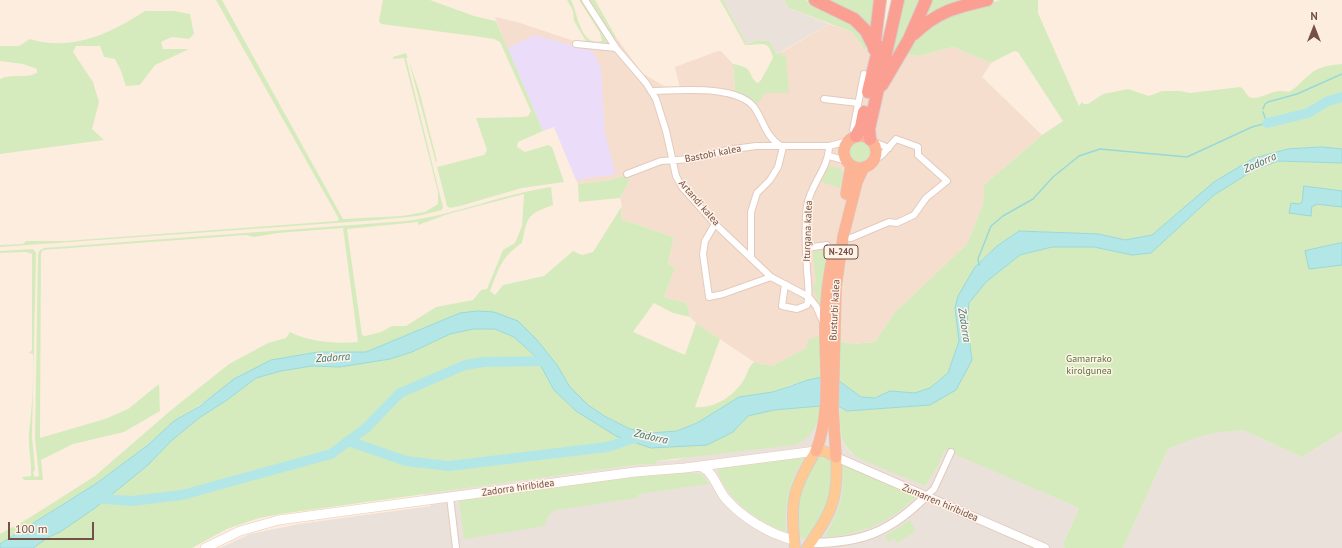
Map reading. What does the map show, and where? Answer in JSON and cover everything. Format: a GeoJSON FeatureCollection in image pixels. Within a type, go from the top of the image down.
{"type":"FeatureCollection","features":[{"type":"Feature","properties":{"kind":"highway"},"geometry":{"type":"LineString","coordinates":[[815,0],[854,19],[866,31],[874,48]]}},
{"type":"Feature","properties":{"kind":"highway"},"geometry":{"type":"LineString","coordinates":[[869,71],[874,48],[880,0]]}},
{"type":"Feature","properties":{"kind":"highway","name":"N-240"},"geometry":{"type":"LineString","coordinates":[[849,163],[844,151],[861,127],[869,71],[889,0]]}},
{"type":"Feature","properties":{"kind":"highway","name":"N-240"},"geometry":{"type":"LineString","coordinates":[[869,164],[876,151],[871,140],[869,129],[898,0]]}},
{"type":"Feature","properties":{"kind":"highway"},"geometry":{"type":"LineString","coordinates":[[876,95],[909,39],[926,0]]}},
{"type":"Feature","properties":{"kind":"highway"},"geometry":{"type":"LineString","coordinates":[[909,39],[932,18],[944,12],[987,0]]}},
{"type":"Feature","properties":{"kind":"highway"},"geometry":{"type":"LineString","coordinates":[[854,137],[863,136],[871,140]]}},
{"type":"Feature","properties":{"kind":"highway"},"geometry":{"type":"LineString","coordinates":[[849,163],[855,167],[869,164]]}},
{"type":"Feature","properties":{"kind":"highway","name":"Busturbi kalea"},"geometry":{"type":"LineString","coordinates":[[829,341],[825,327],[829,277],[848,187],[849,163]]}},
{"type":"Feature","properties":{"kind":"highway","name":"Busturbi kalea"},"geometry":{"type":"LineString","coordinates":[[836,457],[829,409],[829,341],[836,287],[856,182],[869,164]]}},
{"type":"Feature","properties":{"kind":"highway","name":"Busturbi kalea"},"geometry":{"type":"LineString","coordinates":[[816,451],[829,409]]}},
{"type":"Feature","properties":{"kind":"main road","name":"Zadorra hiribidea"},"geometry":{"type":"LineString","coordinates":[[205,548],[240,531],[278,520],[643,471],[699,466],[816,451],[824,452],[836,457]]}},
{"type":"Feature","properties":{"kind":"main road"},"geometry":{"type":"LineString","coordinates":[[795,544],[792,517],[794,497],[801,475],[816,451]]}},
{"type":"Feature","properties":{"kind":"main road"},"geometry":{"type":"LineString","coordinates":[[699,466],[706,468],[726,499],[749,519],[795,544],[809,545],[828,518],[833,502],[837,483],[836,457]]}},
{"type":"Feature","properties":{"kind":"main road"},"geometry":{"type":"LineString","coordinates":[[713,478],[715,467],[718,463]]}},
{"type":"Feature","properties":{"kind":"street","name":"Artandi kalea"},"geometry":{"type":"LineString","coordinates":[[585,0],[616,48],[656,99],[666,131],[676,176],[682,187],[715,224],[751,256],[771,277],[809,297]]}},
{"type":"Feature","properties":{"kind":"street"},"geometry":{"type":"LineString","coordinates":[[576,44],[616,48]]}},
{"type":"Feature","properties":{"kind":"street"},"geometry":{"type":"LineString","coordinates":[[854,137],[853,130],[858,104],[869,71]]}},
{"type":"Feature","properties":{"kind":"street"},"geometry":{"type":"LineString","coordinates":[[651,91],[726,92],[743,98],[753,106],[772,140],[783,147],[778,167],[770,180],[757,193],[751,212],[751,256]]}},
{"type":"Feature","properties":{"kind":"street"},"geometry":{"type":"LineString","coordinates":[[824,99],[858,104]]}},
{"type":"Feature","properties":{"kind":"street","name":"Bastobi kalea"},"geometry":{"type":"LineString","coordinates":[[627,174],[661,161],[693,159],[727,150],[756,146],[829,146],[854,137]]}},
{"type":"Feature","properties":{"kind":"street"},"geometry":{"type":"LineString","coordinates":[[846,237],[851,238],[889,222],[897,223],[914,215],[926,198],[947,181],[918,155],[918,147],[896,139],[889,148],[869,164]]}},
{"type":"Feature","properties":{"kind":"street"},"geometry":{"type":"LineString","coordinates":[[871,140],[889,148]]}},
{"type":"Feature","properties":{"kind":"street","name":"Iturgana kalea"},"geometry":{"type":"LineString","coordinates":[[809,297],[806,248],[807,207],[810,192],[829,156],[829,146]]}},
{"type":"Feature","properties":{"kind":"street"},"geometry":{"type":"LineString","coordinates":[[829,156],[849,163]]}},
{"type":"Feature","properties":{"kind":"street"},"geometry":{"type":"LineString","coordinates":[[715,224],[705,242],[703,254],[709,297],[723,294],[771,277]]}},
{"type":"Feature","properties":{"kind":"street"},"geometry":{"type":"LineString","coordinates":[[806,248],[827,245]]}},
{"type":"Feature","properties":{"kind":"street"},"geometry":{"type":"LineString","coordinates":[[784,284],[782,306],[797,309],[803,308],[807,305],[809,297]]}},
{"type":"Feature","properties":{"kind":"street"},"geometry":{"type":"LineString","coordinates":[[809,297],[816,306],[825,327]]}},
{"type":"Feature","properties":{"kind":"street"},"geometry":{"type":"LineString","coordinates":[[809,545],[854,539],[879,532],[903,518],[934,489],[951,452]]}},
{"type":"Feature","properties":{"kind":"street","name":"Zumarren hiribidea"},"geometry":{"type":"LineString","coordinates":[[836,457],[1044,548]]}},
{"type":"Feature","properties":{"kind":"street"},"geometry":{"type":"LineString","coordinates":[[450,497],[456,548]]}},
{"type":"Feature","properties":{"kind":"shaded area"},"geometry":{"type":"Polygon","coordinates":[[[723,0],[784,0],[789,8],[829,24],[777,54],[769,41],[757,40],[747,44],[723,0]]]}},
{"type":"Feature","properties":{"kind":"shaded area"},"geometry":{"type":"Polygon","coordinates":[[[495,17],[517,22],[580,43],[608,44],[616,37],[642,73],[664,86],[675,89],[680,89],[675,67],[721,51],[733,64],[735,91],[745,95],[756,105],[782,52],[829,24],[852,32],[864,49],[919,56],[953,47],[991,63],[982,77],[1042,135],[984,185],[983,204],[967,244],[895,312],[875,342],[851,344],[820,336],[806,348],[772,366],[754,362],[696,323],[690,317],[687,303],[664,297],[675,268],[668,263],[674,237],[621,219],[622,206],[620,198],[630,180],[626,175],[611,180],[578,184],[554,127],[516,71],[495,17]]]}},
{"type":"Feature","properties":{"kind":"shaded area"},"geometry":{"type":"Polygon","coordinates":[[[535,35],[592,51],[601,67],[605,134],[616,174],[576,180],[554,127],[543,131],[507,48],[535,35]]]}},
{"type":"Feature","properties":{"kind":"shaded area"},"geometry":{"type":"Polygon","coordinates":[[[820,406],[840,407],[840,432],[846,447],[851,453],[925,486],[937,468],[945,449],[1079,508],[1062,546],[1066,548],[220,548],[250,534],[299,524],[431,506],[424,494],[634,465],[656,464],[656,461],[676,460],[819,420],[820,406]]]}},
{"type":"Feature","properties":{"kind":"shaded area"},"geometry":{"type":"Polygon","coordinates":[[[1224,430],[1245,431],[1302,457],[1342,432],[1342,548],[1123,548],[1168,449],[1190,439],[1224,430]]]}},
{"type":"Feature","properties":{"kind":"green space"},"geometry":{"type":"Polygon","coordinates":[[[216,0],[222,0],[343,219],[402,216],[425,212],[438,204],[438,192],[404,58],[393,59],[393,57],[406,53],[443,207],[442,210],[418,216],[377,220],[0,247],[0,245],[23,244],[26,241],[65,241],[337,221],[339,219],[216,0]]]}},
{"type":"Feature","properties":{"kind":"green space"},"geometry":{"type":"Polygon","coordinates":[[[383,0],[430,0],[474,16],[496,21],[543,131],[518,142],[517,147],[525,152],[548,145],[552,147],[564,182],[522,188],[460,206],[450,208],[447,206],[437,167],[484,155],[487,150],[476,118],[523,117],[528,116],[531,111],[500,42],[494,39],[381,24],[379,21],[383,0]]]}},
{"type":"Feature","properties":{"kind":"green space"},"geometry":{"type":"Polygon","coordinates":[[[567,0],[571,0],[581,28],[589,39],[602,41],[600,33],[579,0],[582,0],[610,43],[587,43],[574,21],[573,11],[567,0]]]}},
{"type":"Feature","properties":{"kind":"green space"},"geometry":{"type":"Polygon","coordinates":[[[588,0],[595,0],[616,37],[613,40],[588,0]]]}},
{"type":"Feature","properties":{"kind":"green space"},"geometry":{"type":"Polygon","coordinates":[[[720,0],[723,0],[747,44],[757,40],[769,41],[777,54],[782,52],[782,56],[786,56],[789,93],[766,93],[756,105],[745,95],[735,92],[733,64],[748,70],[752,78],[758,83],[773,58],[769,47],[766,45],[745,45],[720,0]]]}},
{"type":"Feature","properties":{"kind":"green space"},"geometry":{"type":"Polygon","coordinates":[[[784,0],[806,0],[843,17],[861,32],[868,49],[864,49],[852,32],[789,8],[784,0]]]}},
{"type":"Feature","properties":{"kind":"green space"},"geometry":{"type":"Polygon","coordinates":[[[822,0],[877,0],[873,38],[822,0]]]}},
{"type":"Feature","properties":{"kind":"green space"},"geometry":{"type":"Polygon","coordinates":[[[903,0],[924,0],[914,22],[890,59],[903,0]]]}},
{"type":"Feature","properties":{"kind":"green space"},"geometry":{"type":"Polygon","coordinates":[[[931,0],[974,0],[923,20],[931,0]]]}},
{"type":"Feature","properties":{"kind":"green space"},"geometry":{"type":"Polygon","coordinates":[[[1038,0],[1038,13],[1079,106],[1082,102],[1084,104],[1088,104],[1103,94],[1128,89],[1149,96],[1162,91],[1180,91],[1190,93],[1240,87],[1249,97],[1254,98],[1279,91],[1289,92],[1317,69],[1342,64],[1342,149],[1322,147],[1288,149],[1254,158],[1183,209],[1152,235],[1125,240],[1099,234],[1019,231],[997,246],[975,267],[955,308],[959,341],[948,373],[930,388],[915,393],[890,391],[875,398],[861,397],[831,375],[790,385],[773,392],[739,397],[697,423],[677,431],[650,433],[630,429],[606,417],[588,405],[570,387],[557,365],[537,340],[460,313],[366,352],[318,352],[271,360],[174,421],[148,445],[97,483],[0,544],[0,534],[29,518],[95,476],[170,411],[229,364],[268,343],[286,338],[290,332],[323,342],[358,342],[343,228],[278,233],[254,237],[246,235],[43,250],[41,254],[40,438],[105,419],[128,409],[159,384],[160,411],[124,432],[73,444],[41,460],[43,480],[24,480],[22,477],[31,476],[29,437],[33,354],[29,353],[32,350],[32,254],[26,252],[0,253],[0,251],[33,249],[36,253],[32,436],[35,470],[33,473],[35,477],[39,476],[35,439],[38,255],[39,251],[44,248],[406,221],[442,214],[515,194],[551,187],[553,205],[533,214],[527,222],[522,243],[509,253],[505,259],[490,291],[495,295],[503,285],[544,276],[573,251],[582,255],[593,252],[622,206],[621,219],[674,237],[668,263],[675,268],[664,297],[687,303],[690,317],[673,313],[654,303],[633,332],[685,355],[696,323],[720,339],[695,407],[709,406],[722,401],[734,392],[743,381],[754,362],[772,366],[806,348],[809,339],[820,336],[820,359],[839,355],[839,341],[851,344],[875,342],[895,312],[967,244],[983,204],[984,185],[1042,135],[1063,121],[1018,52],[1014,51],[991,63],[953,47],[919,56],[905,54],[917,37],[941,19],[959,11],[996,1],[1038,0]],[[524,194],[448,214],[418,225],[418,222],[347,229],[362,335],[365,336],[381,332],[392,326],[406,326],[436,307],[473,300],[481,290],[487,289],[503,250],[515,243],[522,226],[524,194]]]}},
{"type":"Feature","properties":{"kind":"green space"},"geometry":{"type":"Polygon","coordinates":[[[145,11],[174,11],[190,14],[194,34],[189,39],[172,37],[161,42],[163,49],[189,49],[155,65],[140,85],[126,86],[115,59],[104,57],[100,46],[76,46],[73,52],[93,82],[99,102],[92,129],[104,140],[0,154],[0,79],[9,76],[32,75],[37,73],[37,69],[23,64],[0,61],[0,46],[19,46],[30,39],[61,43],[76,42],[105,33],[145,11]]]}},
{"type":"Feature","properties":{"kind":"green space"},"geometry":{"type":"Polygon","coordinates":[[[409,61],[419,90],[437,161],[436,163],[409,61]]]}},
{"type":"Feature","properties":{"kind":"green space"},"geometry":{"type":"Polygon","coordinates":[[[859,141],[867,144],[870,152],[867,160],[859,163],[851,160],[848,152],[851,144],[859,141]]]}},
{"type":"Feature","properties":{"kind":"green space","name":"Gamarrako kirolgunea"},"geometry":{"type":"Polygon","coordinates":[[[1278,161],[1342,163],[1342,432],[1302,457],[1245,431],[1225,431],[1205,435],[1168,449],[1123,548],[1066,548],[1062,546],[1079,508],[945,450],[937,468],[925,486],[860,459],[853,454],[844,443],[840,423],[840,407],[847,411],[930,405],[972,360],[967,323],[969,303],[986,282],[1020,255],[1052,247],[1094,247],[1132,255],[1151,253],[1214,195],[1254,170],[1278,161]]]}},
{"type":"Feature","properties":{"kind":"green space"},"geometry":{"type":"Polygon","coordinates":[[[829,166],[840,168],[843,175],[840,188],[821,182],[829,166]]]}},
{"type":"Feature","properties":{"kind":"green space"},"geometry":{"type":"Polygon","coordinates":[[[626,175],[630,180],[620,198],[579,202],[578,184],[611,180],[626,175]]]}},
{"type":"Feature","properties":{"kind":"green space"},"geometry":{"type":"Polygon","coordinates":[[[830,246],[825,264],[821,311],[812,285],[816,284],[813,252],[830,246]]]}},
{"type":"Feature","properties":{"kind":"green space"},"geometry":{"type":"Polygon","coordinates":[[[473,329],[495,329],[514,337],[536,357],[554,390],[576,411],[651,448],[733,432],[748,416],[774,410],[820,406],[818,419],[811,434],[795,445],[656,461],[656,464],[634,465],[280,514],[259,518],[227,529],[192,548],[33,548],[49,537],[60,532],[148,465],[171,441],[199,418],[227,400],[256,378],[281,371],[312,366],[340,367],[390,359],[412,352],[450,334],[473,329]]]}},
{"type":"Feature","properties":{"kind":"green space"},"geometry":{"type":"Polygon","coordinates":[[[806,455],[800,464],[789,492],[786,511],[786,532],[765,522],[745,509],[729,492],[718,472],[720,468],[806,455]]]}},
{"type":"Feature","properties":{"kind":"green space"},"geometry":{"type":"Polygon","coordinates":[[[820,456],[825,456],[831,460],[833,480],[828,506],[808,538],[802,538],[798,535],[797,525],[799,494],[802,485],[814,463],[820,456]]]}},
{"type":"Feature","properties":{"kind":"green space"},"geometry":{"type":"Polygon","coordinates":[[[842,463],[916,497],[885,521],[874,526],[850,534],[824,537],[834,520],[840,502],[843,483],[842,463]]]}},
{"type":"Feature","properties":{"kind":"green space"},"geometry":{"type":"Polygon","coordinates":[[[689,471],[689,473],[702,474],[709,484],[638,494],[637,498],[556,510],[548,516],[545,526],[464,539],[459,500],[642,475],[689,471]]]}},
{"type":"Feature","properties":{"kind":"green space"},"geometry":{"type":"Polygon","coordinates":[[[910,520],[916,531],[897,543],[894,538],[888,542],[885,536],[910,520]]]}},
{"type":"Feature","properties":{"kind":"water","name":"Zadorra"},"geometry":{"type":"Polygon","coordinates":[[[1322,147],[1342,149],[1342,163],[1278,161],[1254,170],[1214,195],[1151,253],[1132,255],[1094,247],[1052,247],[1020,255],[986,282],[969,303],[967,323],[972,360],[956,390],[930,405],[847,411],[840,407],[820,406],[774,410],[748,416],[733,432],[707,445],[651,448],[616,436],[576,411],[554,390],[536,357],[514,337],[495,329],[473,329],[450,334],[412,352],[390,359],[340,367],[312,366],[281,371],[256,378],[227,400],[199,418],[171,441],[148,465],[95,508],[60,532],[49,537],[33,548],[0,548],[0,544],[97,483],[148,445],[174,421],[200,406],[234,379],[271,360],[318,352],[366,352],[460,313],[477,311],[494,312],[518,321],[537,340],[557,365],[570,387],[588,405],[606,417],[630,429],[650,433],[677,431],[697,423],[739,397],[773,392],[808,380],[831,375],[861,397],[875,398],[890,391],[915,393],[930,388],[948,373],[959,341],[955,308],[958,296],[975,267],[997,246],[1019,231],[1099,234],[1125,240],[1152,235],[1214,182],[1254,158],[1288,149],[1322,147]]]}},
{"type":"Feature","properties":{"kind":"water"},"geometry":{"type":"Polygon","coordinates":[[[1304,186],[1342,191],[1342,207],[1315,204],[1315,206],[1312,206],[1311,216],[1289,213],[1291,203],[1299,204],[1302,202],[1304,186]]]}},
{"type":"Feature","properties":{"kind":"water"},"geometry":{"type":"Polygon","coordinates":[[[1342,243],[1342,265],[1309,269],[1305,251],[1342,243]]]}},
{"type":"Feature","properties":{"kind":"waterway"},"geometry":{"type":"LineString","coordinates":[[1263,109],[1265,104],[1268,102],[1297,94],[1342,74]]}},
{"type":"Feature","properties":{"kind":"waterway"},"geometry":{"type":"LineString","coordinates":[[1267,123],[1308,113],[1328,101],[1342,97]]}},
{"type":"Feature","properties":{"kind":"waterway"},"geometry":{"type":"LineString","coordinates":[[979,265],[978,259],[991,226],[1003,216],[1033,199],[1053,177],[1079,156],[1100,149],[1187,157],[1252,127],[1267,123],[1263,112]]}},
{"type":"Feature","properties":{"kind":"waterway"},"geometry":{"type":"LineString","coordinates":[[92,498],[132,501],[182,495],[331,454],[366,428],[400,393],[465,365],[484,362],[545,361]]}},
{"type":"Feature","properties":{"kind":"waterway","name":"Zadorra"},"geometry":{"type":"LineString","coordinates":[[348,441],[406,461],[449,466],[607,447],[641,436]]}}]}
